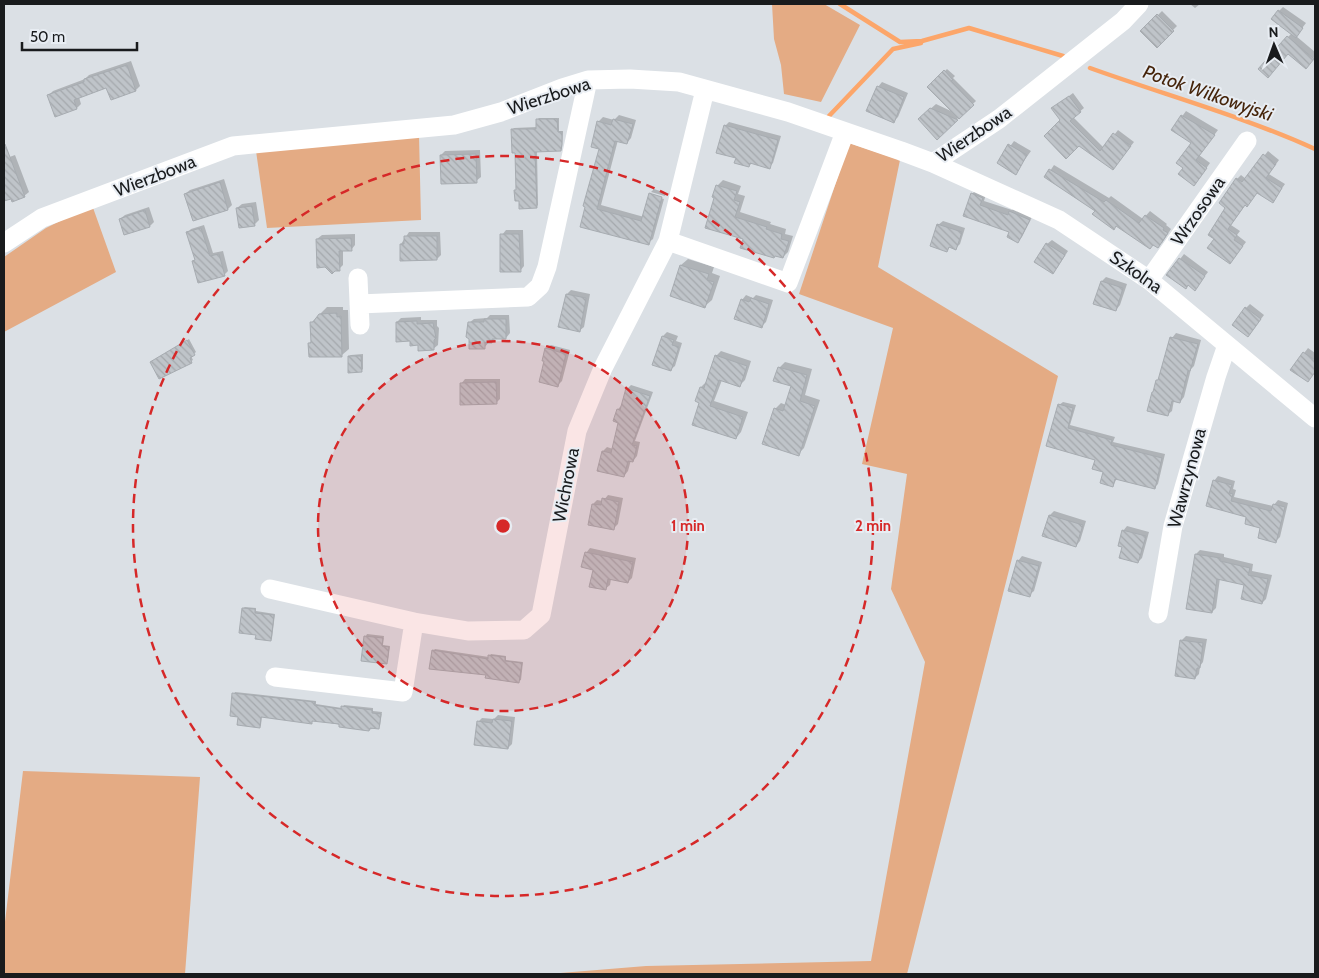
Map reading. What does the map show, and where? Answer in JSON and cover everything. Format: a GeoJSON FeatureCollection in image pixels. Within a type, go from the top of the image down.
{"type":"FeatureCollection","features":[{"type":"Feature","properties":{"kind":"street","name":"Wierzbowa"},"geometry":{"type":"LineString","coordinates":[[4,243],[42,218],[233,146],[454,125],[501,112],[588,80],[630,78],[679,82],[788,112],[933,163],[999,119],[1123,21],[1140,4]]}},
{"type":"Feature","properties":{"kind":"street"},"geometry":{"type":"LineString","coordinates":[[359,304],[528,297],[540,286],[547,267],[588,80]]}},
{"type":"Feature","properties":{"kind":"street","name":"Wichrowa"},"geometry":{"type":"LineString","coordinates":[[270,588],[414,622],[468,631],[524,630],[541,615],[577,431],[603,368],[668,241],[705,90]]}},
{"type":"Feature","properties":{"kind":"street"},"geometry":{"type":"LineString","coordinates":[[668,241],[788,283],[845,132]]}},
{"type":"Feature","properties":{"kind":"street","name":"Wrzosowa"},"geometry":{"type":"LineString","coordinates":[[1149,280],[1247,141]]}},
{"type":"Feature","properties":{"kind":"street","name":"Szkolna"},"geometry":{"type":"LineString","coordinates":[[933,163],[1059,220],[1149,280],[1315,416]]}},
{"type":"Feature","properties":{"kind":"street"},"geometry":{"type":"LineString","coordinates":[[358,278],[360,325]]}},
{"type":"Feature","properties":{"kind":"street","name":"Wawrzynowa"},"geometry":{"type":"LineString","coordinates":[[1158,614],[1173,526],[1216,376],[1227,345]]}},
{"type":"Feature","properties":{"kind":"street"},"geometry":{"type":"LineString","coordinates":[[275,677],[402,692],[414,622]]}},
{"type":"Feature","properties":{"kind":"shaded area"},"geometry":{"type":"Polygon","coordinates":[[[772,4],[824,4],[860,25],[821,102],[784,94],[781,65],[774,39],[772,4]]]}},
{"type":"Feature","properties":{"kind":"shaded area"},"geometry":{"type":"Polygon","coordinates":[[[419,135],[421,220],[267,228],[256,151],[419,135]]]}},
{"type":"Feature","properties":{"kind":"shaded area"},"geometry":{"type":"Polygon","coordinates":[[[849,143],[900,160],[878,267],[1058,376],[907,974],[548,974],[646,966],[871,961],[925,662],[891,589],[907,474],[862,464],[893,328],[799,294],[849,143]]]}},
{"type":"Feature","properties":{"kind":"shaded area"},"geometry":{"type":"Polygon","coordinates":[[[92,205],[116,272],[4,332],[4,257],[46,228],[92,205]]]}},
{"type":"Feature","properties":{"kind":"shaded area"},"geometry":{"type":"Polygon","coordinates":[[[23,771],[200,777],[185,974],[4,974],[4,930],[23,771]]]}},
{"type":"Feature","properties":{"kind":"building"},"geometry":{"type":"Polygon","coordinates":[[[1278,10],[1303,28],[1296,38],[1271,19],[1278,10]]]}},
{"type":"Feature","properties":{"kind":"building"},"geometry":{"type":"Polygon","coordinates":[[[1157,14],[1174,31],[1157,48],[1140,31],[1157,14]]]}},
{"type":"Feature","properties":{"kind":"building"},"geometry":{"type":"Polygon","coordinates":[[[1287,36],[1314,59],[1306,69],[1288,54],[1268,78],[1258,69],[1287,36]]]}},
{"type":"Feature","properties":{"kind":"building"},"geometry":{"type":"Polygon","coordinates":[[[127,65],[136,91],[111,100],[106,88],[74,100],[77,109],[55,117],[47,95],[84,82],[84,79],[127,65]]]}},
{"type":"Feature","properties":{"kind":"building"},"geometry":{"type":"Polygon","coordinates":[[[944,70],[953,80],[951,81],[974,105],[959,119],[927,87],[944,70]]]}},
{"type":"Feature","properties":{"kind":"building"},"geometry":{"type":"Polygon","coordinates":[[[877,86],[904,97],[894,123],[866,111],[877,86]]]}},
{"type":"Feature","properties":{"kind":"building"},"geometry":{"type":"Polygon","coordinates":[[[1069,96],[1081,112],[1070,121],[1100,151],[1113,133],[1131,146],[1113,170],[1079,146],[1066,159],[1044,136],[1060,120],[1051,108],[1069,96]]]}},
{"type":"Feature","properties":{"kind":"building"},"geometry":{"type":"Polygon","coordinates":[[[930,108],[958,120],[937,140],[918,119],[930,108]]]}},
{"type":"Feature","properties":{"kind":"building"},"geometry":{"type":"Polygon","coordinates":[[[1181,115],[1215,135],[1196,160],[1207,168],[1194,186],[1178,174],[1183,168],[1176,163],[1191,143],[1171,130],[1181,115]]]}},
{"type":"Feature","properties":{"kind":"building"},"geometry":{"type":"Polygon","coordinates":[[[536,119],[557,119],[558,132],[562,132],[561,151],[535,152],[537,208],[519,209],[519,201],[515,201],[515,153],[512,153],[511,129],[536,129],[536,119]]]}},
{"type":"Feature","properties":{"kind":"building"},"geometry":{"type":"Polygon","coordinates":[[[613,119],[633,124],[627,144],[615,141],[597,209],[641,221],[649,193],[662,197],[649,245],[580,227],[585,207],[583,206],[599,149],[591,147],[597,121],[611,125],[613,119]]]}},
{"type":"Feature","properties":{"kind":"building"},"geometry":{"type":"Polygon","coordinates":[[[724,125],[778,140],[770,169],[750,163],[749,167],[734,163],[736,158],[716,153],[724,125]]]}},
{"type":"Feature","properties":{"kind":"building"},"geometry":{"type":"Polygon","coordinates":[[[4,144],[25,197],[12,202],[11,199],[4,201],[4,144]]]}},
{"type":"Feature","properties":{"kind":"building"},"geometry":{"type":"Polygon","coordinates":[[[1008,144],[1027,155],[1016,175],[997,163],[1008,144]]]}},
{"type":"Feature","properties":{"kind":"building"},"geometry":{"type":"Polygon","coordinates":[[[476,154],[477,183],[441,184],[440,155],[476,154]]]}},
{"type":"Feature","properties":{"kind":"building"},"geometry":{"type":"Polygon","coordinates":[[[1263,154],[1276,164],[1266,178],[1282,188],[1273,203],[1257,193],[1247,207],[1245,205],[1228,229],[1237,235],[1234,240],[1243,246],[1230,264],[1207,248],[1214,239],[1208,235],[1225,208],[1219,203],[1236,178],[1242,182],[1263,154]]]}},
{"type":"Feature","properties":{"kind":"building"},"geometry":{"type":"Polygon","coordinates":[[[1049,169],[1104,202],[1106,200],[1139,223],[1145,215],[1168,233],[1158,248],[1153,245],[1150,249],[1116,226],[1114,230],[1092,214],[1095,211],[1044,177],[1049,169]]]}},
{"type":"Feature","properties":{"kind":"building"},"geometry":{"type":"Polygon","coordinates":[[[220,182],[228,210],[193,221],[184,194],[220,182]]]}},
{"type":"Feature","properties":{"kind":"building"},"geometry":{"type":"Polygon","coordinates":[[[716,185],[737,191],[734,200],[740,202],[735,217],[767,227],[766,229],[782,234],[781,239],[789,241],[783,258],[775,256],[774,258],[740,248],[743,239],[705,228],[716,185]]]}},
{"type":"Feature","properties":{"kind":"building"},"geometry":{"type":"Polygon","coordinates":[[[971,193],[983,198],[980,205],[1008,215],[1009,211],[1030,220],[1018,243],[1007,237],[1009,232],[963,216],[971,193]]]}},
{"type":"Feature","properties":{"kind":"building"},"geometry":{"type":"Polygon","coordinates":[[[252,206],[255,226],[239,228],[236,208],[252,206]]]}},
{"type":"Feature","properties":{"kind":"building"},"geometry":{"type":"Polygon","coordinates":[[[145,210],[150,227],[124,235],[119,219],[145,210]]]}},
{"type":"Feature","properties":{"kind":"building"},"geometry":{"type":"Polygon","coordinates":[[[937,224],[962,232],[956,250],[949,247],[947,252],[930,246],[937,224]]]}},
{"type":"Feature","properties":{"kind":"building"},"geometry":{"type":"Polygon","coordinates":[[[201,228],[210,256],[219,254],[225,276],[198,283],[192,261],[195,260],[186,232],[201,228]]]}},
{"type":"Feature","properties":{"kind":"building"},"geometry":{"type":"Polygon","coordinates":[[[500,234],[519,234],[521,272],[500,272],[500,234]]]}},
{"type":"Feature","properties":{"kind":"building"},"geometry":{"type":"Polygon","coordinates":[[[404,236],[437,236],[437,260],[400,261],[400,244],[404,244],[404,236]]]}},
{"type":"Feature","properties":{"kind":"building"},"geometry":{"type":"Polygon","coordinates":[[[351,238],[352,251],[339,251],[340,271],[335,271],[332,274],[325,267],[317,268],[316,239],[351,238]]]}},
{"type":"Feature","properties":{"kind":"building"},"geometry":{"type":"Polygon","coordinates":[[[1046,243],[1065,255],[1053,274],[1034,262],[1046,243]]]}},
{"type":"Feature","properties":{"kind":"building"},"geometry":{"type":"Polygon","coordinates":[[[1179,258],[1205,276],[1195,291],[1188,285],[1186,289],[1166,275],[1179,258]]]}},
{"type":"Feature","properties":{"kind":"building"},"geometry":{"type":"Polygon","coordinates":[[[680,265],[709,274],[707,280],[714,282],[705,308],[670,296],[680,265]]]}},
{"type":"Feature","properties":{"kind":"building"},"geometry":{"type":"Polygon","coordinates":[[[1101,281],[1123,288],[1116,311],[1093,304],[1101,281]]]}},
{"type":"Feature","properties":{"kind":"building"},"geometry":{"type":"Polygon","coordinates":[[[566,294],[586,298],[580,332],[558,327],[566,294]]]}},
{"type":"Feature","properties":{"kind":"building"},"geometry":{"type":"Polygon","coordinates":[[[751,298],[769,304],[762,328],[734,319],[741,299],[749,302],[751,298]]]}},
{"type":"Feature","properties":{"kind":"building"},"geometry":{"type":"Polygon","coordinates":[[[1245,307],[1261,319],[1248,337],[1232,325],[1245,307]]]}},
{"type":"Feature","properties":{"kind":"building"},"geometry":{"type":"Polygon","coordinates":[[[337,313],[337,317],[341,316],[342,357],[309,357],[308,343],[311,343],[310,322],[313,322],[319,314],[337,313]]]}},
{"type":"Feature","properties":{"kind":"building"},"geometry":{"type":"Polygon","coordinates":[[[484,319],[506,319],[506,339],[492,339],[492,343],[485,343],[485,349],[469,349],[469,339],[466,337],[468,322],[484,322],[484,319]]]}},
{"type":"Feature","properties":{"kind":"building"},"geometry":{"type":"Polygon","coordinates":[[[417,321],[417,324],[433,323],[436,338],[434,340],[434,350],[418,351],[418,345],[410,346],[410,341],[396,342],[396,322],[417,321]]]}},
{"type":"Feature","properties":{"kind":"building"},"geometry":{"type":"Polygon","coordinates":[[[662,336],[674,340],[672,345],[679,347],[671,371],[652,365],[662,336]]]}},
{"type":"Feature","properties":{"kind":"building"},"geometry":{"type":"Polygon","coordinates":[[[1170,337],[1198,344],[1190,371],[1188,371],[1180,403],[1172,401],[1168,416],[1147,411],[1170,337]]]}},
{"type":"Feature","properties":{"kind":"building"},"geometry":{"type":"Polygon","coordinates":[[[187,340],[195,355],[190,358],[192,363],[159,379],[150,362],[187,340]]]}},
{"type":"Feature","properties":{"kind":"building"},"geometry":{"type":"Polygon","coordinates":[[[545,348],[566,354],[558,387],[539,382],[545,348]]]}},
{"type":"Feature","properties":{"kind":"building"},"geometry":{"type":"Polygon","coordinates":[[[1303,352],[1315,360],[1315,372],[1308,382],[1290,370],[1303,352]]]}},
{"type":"Feature","properties":{"kind":"building"},"geometry":{"type":"Polygon","coordinates":[[[715,355],[747,366],[740,387],[719,380],[710,406],[743,417],[736,439],[692,425],[699,403],[695,401],[700,387],[704,388],[715,355]]]}},
{"type":"Feature","properties":{"kind":"building"},"geometry":{"type":"Polygon","coordinates":[[[348,356],[361,356],[362,372],[348,373],[348,356]]]}},
{"type":"Feature","properties":{"kind":"building"},"geometry":{"type":"Polygon","coordinates":[[[778,367],[807,375],[800,401],[815,406],[799,456],[762,444],[774,408],[783,411],[791,386],[773,381],[778,367]]]}},
{"type":"Feature","properties":{"kind":"building"},"geometry":{"type":"Polygon","coordinates":[[[496,382],[497,404],[460,405],[460,383],[496,382]]]}},
{"type":"Feature","properties":{"kind":"building"},"geometry":{"type":"Polygon","coordinates":[[[626,388],[650,396],[632,445],[637,446],[633,462],[628,461],[624,477],[597,471],[602,451],[611,453],[618,423],[613,421],[617,409],[620,410],[626,388]]]}},
{"type":"Feature","properties":{"kind":"building"},"geometry":{"type":"Polygon","coordinates":[[[1058,404],[1073,408],[1068,428],[1112,440],[1111,445],[1162,458],[1155,489],[1115,479],[1113,487],[1100,483],[1103,472],[1092,469],[1095,460],[1046,446],[1058,404]]]}},
{"type":"Feature","properties":{"kind":"building"},"geometry":{"type":"Polygon","coordinates":[[[1213,480],[1232,485],[1229,493],[1233,494],[1231,501],[1271,511],[1273,504],[1285,507],[1276,543],[1258,538],[1260,528],[1245,524],[1246,517],[1206,506],[1213,480]]]}},
{"type":"Feature","properties":{"kind":"building"},"geometry":{"type":"Polygon","coordinates":[[[602,498],[619,502],[614,530],[588,525],[592,504],[601,505],[602,498]]]}},
{"type":"Feature","properties":{"kind":"building"},"geometry":{"type":"Polygon","coordinates":[[[1049,515],[1083,525],[1076,547],[1042,536],[1049,515]]]}},
{"type":"Feature","properties":{"kind":"building"},"geometry":{"type":"Polygon","coordinates":[[[1122,530],[1146,536],[1138,563],[1119,558],[1122,547],[1118,546],[1122,530]]]}},
{"type":"Feature","properties":{"kind":"building"},"geometry":{"type":"Polygon","coordinates":[[[585,552],[633,562],[628,583],[608,579],[606,590],[589,587],[593,570],[581,567],[585,552]]]}},
{"type":"Feature","properties":{"kind":"building"},"geometry":{"type":"Polygon","coordinates":[[[1195,554],[1220,558],[1220,561],[1250,568],[1248,575],[1268,579],[1262,604],[1241,599],[1244,585],[1217,579],[1212,613],[1186,609],[1195,554]]]}},
{"type":"Feature","properties":{"kind":"building"},"geometry":{"type":"Polygon","coordinates":[[[1017,560],[1039,566],[1030,597],[1008,591],[1017,560]]]}},
{"type":"Feature","properties":{"kind":"building"},"geometry":{"type":"Polygon","coordinates":[[[242,608],[255,609],[255,613],[274,615],[271,641],[255,639],[256,635],[239,633],[242,608]]]}},
{"type":"Feature","properties":{"kind":"building"},"geometry":{"type":"Polygon","coordinates":[[[364,636],[383,638],[382,646],[389,647],[387,664],[361,661],[364,636]]]}},
{"type":"Feature","properties":{"kind":"building"},"geometry":{"type":"Polygon","coordinates":[[[1180,640],[1203,643],[1200,668],[1197,668],[1195,679],[1175,676],[1180,640]]]}},
{"type":"Feature","properties":{"kind":"building"},"geometry":{"type":"Polygon","coordinates":[[[432,650],[488,659],[488,655],[505,657],[505,661],[522,663],[519,683],[485,678],[486,675],[429,669],[432,650]]]}},
{"type":"Feature","properties":{"kind":"building"},"geometry":{"type":"Polygon","coordinates":[[[232,693],[315,702],[314,705],[341,709],[341,706],[372,710],[372,713],[381,714],[379,729],[370,728],[369,731],[339,727],[339,724],[312,721],[312,724],[261,717],[260,728],[237,725],[238,717],[230,716],[232,693]]]}},
{"type":"Feature","properties":{"kind":"building"},"geometry":{"type":"Polygon","coordinates":[[[493,719],[512,721],[508,749],[474,745],[477,721],[492,723],[493,719]]]}},
{"type":"Feature","properties":{"kind":"waterway","name":"Potok Wilkowyjski"},"geometry":{"type":"LineString","coordinates":[[840,4],[900,42],[922,41],[969,28],[1063,56]]}},
{"type":"Feature","properties":{"kind":"waterway"},"geometry":{"type":"LineString","coordinates":[[829,116],[893,49],[921,43]]}},
{"type":"Feature","properties":{"kind":"waterway","name":"Potok Wilkowyjski"},"geometry":{"type":"LineString","coordinates":[[1090,68],[1232,116],[1315,149]]}}]}
